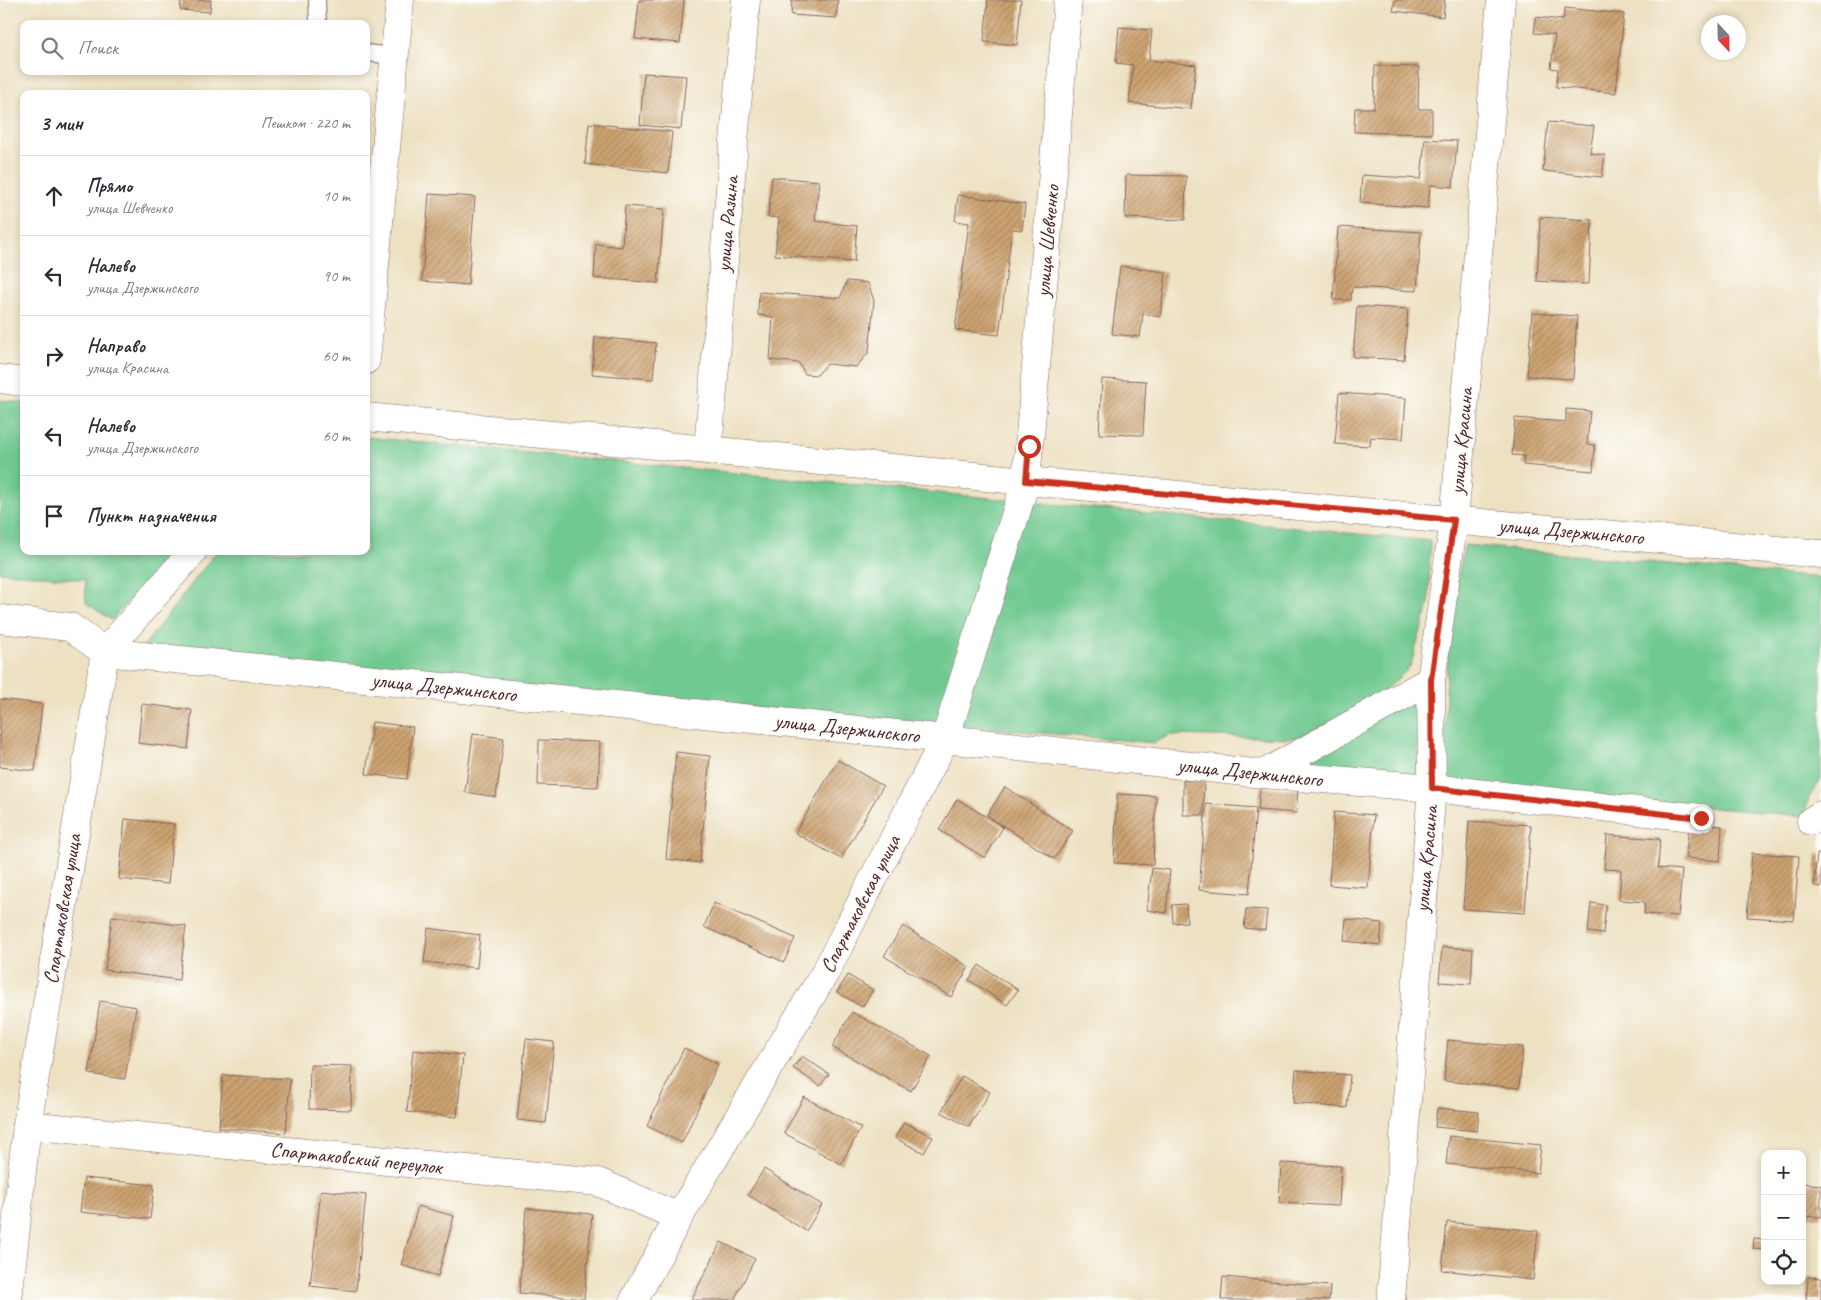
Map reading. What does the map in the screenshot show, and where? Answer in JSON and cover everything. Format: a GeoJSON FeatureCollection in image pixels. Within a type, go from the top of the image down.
{"type":"FeatureCollection","features":[{"type":"Feature","properties":{"kind":"street"},"geometry":{"type":"LineString","coordinates":[[370,318],[400,0]]}},
{"type":"Feature","properties":{"kind":"street","name":"улица Разина"},"geometry":{"type":"LineString","coordinates":[[708,449],[746,0]]}},
{"type":"Feature","properties":{"kind":"street","name":"улица Шевченко"},"geometry":{"type":"LineString","coordinates":[[1026,481],[1068,0]]}},
{"type":"Feature","properties":{"kind":"street","name":"улица Красина"},"geometry":{"type":"LineString","coordinates":[[1391,1300],[1432,788],[1431,680],[1454,520],[1501,0]]}},
{"type":"Feature","properties":{"kind":"street"},"geometry":{"type":"LineString","coordinates":[[0,380],[20,382]]}},
{"type":"Feature","properties":{"kind":"street","name":"улица Дзержинского"},"geometry":{"type":"LineString","coordinates":[[370,417],[1026,481],[1821,554]]}},
{"type":"Feature","properties":{"kind":"street","name":"Спартаковская улица"},"geometry":{"type":"LineString","coordinates":[[634,1300],[679,1217],[826,971],[944,738],[1026,481]]}},
{"type":"Feature","properties":{"kind":"street"},"geometry":{"type":"LineString","coordinates":[[105,652],[190,555]]}},
{"type":"Feature","properties":{"kind":"street","name":"улица Дзержинского"},"geometry":{"type":"LineString","coordinates":[[0,619],[70,627],[105,652],[944,738],[1263,774],[1432,788],[1701,818]]}},
{"type":"Feature","properties":{"kind":"street","name":"Спартаковская улица"},"geometry":{"type":"LineString","coordinates":[[8,1300],[27,1125],[105,652]]}},
{"type":"Feature","properties":{"kind":"street"},"geometry":{"type":"LineString","coordinates":[[1263,774],[1431,680]]}},
{"type":"Feature","properties":{"kind":"street","name":"Спартаковский переулок"},"geometry":{"type":"LineString","coordinates":[[27,1125],[598,1182],[679,1217]]}},
{"type":"Feature","properties":{"kind":"lane"},"geometry":{"type":"LineString","coordinates":[[317,0],[318,20]]}},
{"type":"Feature","properties":{"kind":"lane"},"geometry":{"type":"LineString","coordinates":[[370,53],[395,56]]}},
{"type":"Feature","properties":{"kind":"green space"},"geometry":{"type":"Polygon","coordinates":[[[0,400],[20,402],[20,555],[169,555],[112,620],[86,603],[85,580],[0,572],[0,400]]]}},
{"type":"Feature","properties":{"kind":"green space"},"geometry":{"type":"Polygon","coordinates":[[[370,437],[1430,541],[1429,604],[1410,667],[1371,704],[1296,738],[1170,735],[1154,743],[139,652],[214,555],[370,555],[370,437]]]}},
{"type":"Feature","properties":{"kind":"green space"},"geometry":{"type":"Polygon","coordinates":[[[1465,545],[1821,578],[1821,780],[1809,797],[1804,816],[1445,784],[1446,694],[1450,634],[1458,574],[1465,545]]]}},
{"type":"Feature","properties":{"kind":"green space"},"geometry":{"type":"Polygon","coordinates":[[[1411,700],[1419,707],[1416,785],[1294,764],[1411,700]]]}},
{"type":"Feature","properties":{"kind":"building"},"geometry":{"type":"Polygon","coordinates":[[[181,0],[211,0],[210,12],[180,10],[181,0]]]}},
{"type":"Feature","properties":{"kind":"building"},"geometry":{"type":"Polygon","coordinates":[[[639,0],[684,0],[680,43],[635,39],[639,0]]]}},
{"type":"Feature","properties":{"kind":"building"},"geometry":{"type":"Polygon","coordinates":[[[792,0],[838,0],[836,18],[791,15],[792,0]]]}},
{"type":"Feature","properties":{"kind":"building"},"geometry":{"type":"Polygon","coordinates":[[[988,0],[1021,0],[1017,45],[984,42],[988,0]]]}},
{"type":"Feature","properties":{"kind":"building"},"geometry":{"type":"Polygon","coordinates":[[[1395,0],[1445,0],[1443,17],[1393,11],[1395,0]]]}},
{"type":"Feature","properties":{"kind":"building"},"geometry":{"type":"Polygon","coordinates":[[[1565,8],[1624,14],[1616,93],[1556,87],[1558,69],[1551,68],[1555,35],[1534,33],[1536,17],[1563,20],[1565,8]]]}},
{"type":"Feature","properties":{"kind":"building"},"geometry":{"type":"Polygon","coordinates":[[[1119,27],[1152,30],[1149,60],[1196,65],[1191,109],[1129,103],[1133,65],[1116,63],[1119,27]]]}},
{"type":"Feature","properties":{"kind":"building"},"geometry":{"type":"Polygon","coordinates":[[[1375,66],[1419,67],[1418,109],[1432,109],[1432,134],[1354,132],[1355,108],[1374,108],[1375,66]]]}},
{"type":"Feature","properties":{"kind":"building"},"geometry":{"type":"Polygon","coordinates":[[[644,73],[686,76],[681,129],[640,125],[644,73]]]}},
{"type":"Feature","properties":{"kind":"building"},"geometry":{"type":"Polygon","coordinates":[[[1548,122],[1594,126],[1590,153],[1605,155],[1602,177],[1543,171],[1548,122]]]}},
{"type":"Feature","properties":{"kind":"building"},"geometry":{"type":"Polygon","coordinates":[[[589,123],[672,132],[668,173],[585,164],[589,123]]]}},
{"type":"Feature","properties":{"kind":"building"},"geometry":{"type":"Polygon","coordinates":[[[1425,139],[1457,141],[1453,187],[1430,185],[1428,208],[1360,203],[1362,175],[1421,179],[1425,139]]]}},
{"type":"Feature","properties":{"kind":"building"},"geometry":{"type":"Polygon","coordinates":[[[1126,175],[1186,176],[1185,220],[1125,218],[1126,175]]]}},
{"type":"Feature","properties":{"kind":"building"},"geometry":{"type":"Polygon","coordinates":[[[772,177],[819,181],[815,221],[857,226],[854,262],[775,255],[779,218],[768,217],[772,177]]]}},
{"type":"Feature","properties":{"kind":"building"},"geometry":{"type":"Polygon","coordinates":[[[429,194],[475,197],[468,285],[422,281],[429,194]]]}},
{"type":"Feature","properties":{"kind":"building"},"geometry":{"type":"Polygon","coordinates":[[[958,195],[1025,204],[1022,230],[1012,229],[999,335],[955,330],[969,223],[955,221],[958,195]]]}},
{"type":"Feature","properties":{"kind":"building"},"geometry":{"type":"Polygon","coordinates":[[[625,206],[664,209],[658,283],[594,278],[596,244],[622,247],[625,206]]]}},
{"type":"Feature","properties":{"kind":"building"},"geometry":{"type":"Polygon","coordinates":[[[1540,217],[1592,220],[1589,284],[1537,281],[1540,217]]]}},
{"type":"Feature","properties":{"kind":"building"},"geometry":{"type":"Polygon","coordinates":[[[1338,227],[1421,232],[1417,291],[1352,287],[1351,300],[1333,300],[1338,227]]]}},
{"type":"Feature","properties":{"kind":"building"},"geometry":{"type":"Polygon","coordinates":[[[1120,266],[1166,272],[1160,317],[1143,314],[1140,337],[1112,334],[1120,266]]]}},
{"type":"Feature","properties":{"kind":"building"},"geometry":{"type":"Polygon","coordinates":[[[847,281],[868,283],[874,301],[869,352],[856,367],[827,364],[817,375],[805,374],[799,363],[770,360],[773,317],[758,315],[759,292],[840,298],[847,281]]]}},
{"type":"Feature","properties":{"kind":"building"},"geometry":{"type":"Polygon","coordinates":[[[1357,306],[1408,309],[1404,360],[1353,357],[1357,306]]]}},
{"type":"Feature","properties":{"kind":"building"},"geometry":{"type":"Polygon","coordinates":[[[1532,313],[1577,316],[1573,379],[1527,376],[1532,313]]]}},
{"type":"Feature","properties":{"kind":"building"},"geometry":{"type":"Polygon","coordinates":[[[595,337],[656,343],[653,379],[592,374],[595,337]]]}},
{"type":"Feature","properties":{"kind":"building"},"geometry":{"type":"Polygon","coordinates":[[[1102,379],[1146,381],[1143,435],[1099,434],[1102,379]]]}},
{"type":"Feature","properties":{"kind":"building"},"geometry":{"type":"Polygon","coordinates":[[[1339,393],[1406,398],[1403,439],[1371,437],[1370,446],[1335,444],[1339,393]]]}},
{"type":"Feature","properties":{"kind":"building"},"geometry":{"type":"Polygon","coordinates":[[[1566,409],[1590,411],[1587,444],[1595,445],[1593,471],[1523,465],[1524,456],[1512,455],[1515,418],[1566,422],[1566,409]]]}},
{"type":"Feature","properties":{"kind":"building"},"geometry":{"type":"Polygon","coordinates":[[[0,699],[42,704],[35,771],[0,767],[0,699]]]}},
{"type":"Feature","properties":{"kind":"building"},"geometry":{"type":"Polygon","coordinates":[[[142,704],[192,710],[188,749],[138,743],[142,704]]]}},
{"type":"Feature","properties":{"kind":"building"},"geometry":{"type":"Polygon","coordinates":[[[372,722],[413,727],[407,779],[366,774],[372,722]]]}},
{"type":"Feature","properties":{"kind":"building"},"geometry":{"type":"Polygon","coordinates":[[[473,734],[504,738],[496,797],[465,792],[473,734]]]}},
{"type":"Feature","properties":{"kind":"building"},"geometry":{"type":"Polygon","coordinates":[[[539,740],[600,742],[598,787],[538,785],[539,740]]]}},
{"type":"Feature","properties":{"kind":"building"},"geometry":{"type":"Polygon","coordinates":[[[676,752],[710,756],[700,863],[666,859],[676,752]]]}},
{"type":"Feature","properties":{"kind":"building"},"geometry":{"type":"Polygon","coordinates":[[[838,760],[883,786],[841,859],[795,833],[838,760]]]}},
{"type":"Feature","properties":{"kind":"building"},"geometry":{"type":"Polygon","coordinates":[[[1183,780],[1204,780],[1203,815],[1183,815],[1183,780]]]}},
{"type":"Feature","properties":{"kind":"building"},"geometry":{"type":"Polygon","coordinates":[[[1005,787],[1073,831],[1054,859],[987,815],[1005,787]]]}},
{"type":"Feature","properties":{"kind":"building"},"geometry":{"type":"Polygon","coordinates":[[[1260,787],[1298,790],[1296,813],[1258,810],[1260,787]]]}},
{"type":"Feature","properties":{"kind":"building"},"geometry":{"type":"Polygon","coordinates":[[[1117,794],[1156,796],[1153,865],[1114,863],[1117,794]]]}},
{"type":"Feature","properties":{"kind":"building"},"geometry":{"type":"Polygon","coordinates":[[[957,799],[1003,827],[985,858],[939,830],[957,799]]]}},
{"type":"Feature","properties":{"kind":"building"},"geometry":{"type":"Polygon","coordinates":[[[1206,804],[1256,808],[1249,894],[1199,890],[1206,804]]]}},
{"type":"Feature","properties":{"kind":"building"},"geometry":{"type":"Polygon","coordinates":[[[1334,812],[1374,815],[1368,888],[1329,885],[1334,812]]]}},
{"type":"Feature","properties":{"kind":"building"},"geometry":{"type":"Polygon","coordinates":[[[125,819],[174,824],[168,884],[119,879],[125,819]]]}},
{"type":"Feature","properties":{"kind":"building"},"geometry":{"type":"Polygon","coordinates":[[[1469,821],[1531,825],[1525,913],[1463,909],[1469,821]]]}},
{"type":"Feature","properties":{"kind":"building"},"geometry":{"type":"Polygon","coordinates":[[[1689,824],[1722,826],[1720,861],[1686,858],[1689,824]]]}},
{"type":"Feature","properties":{"kind":"building"},"geometry":{"type":"Polygon","coordinates":[[[1607,835],[1660,839],[1658,868],[1682,870],[1678,916],[1644,914],[1645,902],[1619,900],[1621,870],[1604,869],[1607,835]]]}},
{"type":"Feature","properties":{"kind":"building"},"geometry":{"type":"Polygon","coordinates":[[[1752,853],[1799,856],[1794,920],[1747,917],[1752,853]]]}},
{"type":"Feature","properties":{"kind":"building"},"geometry":{"type":"Polygon","coordinates":[[[1817,854],[1821,854],[1821,887],[1814,886],[1817,854]]]}},
{"type":"Feature","properties":{"kind":"building"},"geometry":{"type":"Polygon","coordinates":[[[1152,868],[1170,870],[1166,913],[1147,910],[1152,868]]]}},
{"type":"Feature","properties":{"kind":"building"},"geometry":{"type":"Polygon","coordinates":[[[714,903],[795,938],[784,962],[704,927],[714,903]]]}},
{"type":"Feature","properties":{"kind":"building"},"geometry":{"type":"Polygon","coordinates":[[[1591,903],[1606,905],[1603,934],[1588,932],[1591,903]]]}},
{"type":"Feature","properties":{"kind":"building"},"geometry":{"type":"Polygon","coordinates":[[[1186,904],[1187,922],[1173,923],[1172,905],[1186,904]]]}},
{"type":"Feature","properties":{"kind":"building"},"geometry":{"type":"Polygon","coordinates":[[[1246,909],[1267,910],[1265,930],[1244,928],[1246,909]]]}},
{"type":"Feature","properties":{"kind":"building"},"geometry":{"type":"Polygon","coordinates":[[[112,916],[186,926],[179,980],[105,970],[112,916]]]}},
{"type":"Feature","properties":{"kind":"building"},"geometry":{"type":"Polygon","coordinates":[[[1346,919],[1382,923],[1380,945],[1344,941],[1346,919]]]}},
{"type":"Feature","properties":{"kind":"building"},"geometry":{"type":"Polygon","coordinates":[[[903,926],[969,967],[951,997],[884,956],[903,926]]]}},
{"type":"Feature","properties":{"kind":"building"},"geometry":{"type":"Polygon","coordinates":[[[428,928],[480,935],[477,968],[424,962],[428,928]]]}},
{"type":"Feature","properties":{"kind":"building"},"geometry":{"type":"Polygon","coordinates":[[[1442,947],[1473,949],[1471,984],[1439,982],[1442,947]]]}},
{"type":"Feature","properties":{"kind":"building"},"geometry":{"type":"Polygon","coordinates":[[[979,965],[1018,990],[1007,1005],[969,980],[979,965]]]}},
{"type":"Feature","properties":{"kind":"building"},"geometry":{"type":"Polygon","coordinates":[[[848,975],[873,990],[862,1007],[837,992],[848,975]]]}},
{"type":"Feature","properties":{"kind":"building"},"geometry":{"type":"Polygon","coordinates":[[[100,1001],[136,1007],[125,1079],[89,1074],[100,1001]]]}},
{"type":"Feature","properties":{"kind":"building"},"geometry":{"type":"Polygon","coordinates":[[[852,1012],[931,1056],[911,1091],[832,1047],[852,1012]]]}},
{"type":"Feature","properties":{"kind":"building"},"geometry":{"type":"Polygon","coordinates":[[[526,1039],[554,1042],[546,1123],[517,1120],[526,1039]]]}},
{"type":"Feature","properties":{"kind":"building"},"geometry":{"type":"Polygon","coordinates":[[[1448,1040],[1523,1047],[1519,1088],[1444,1081],[1448,1040]]]}},
{"type":"Feature","properties":{"kind":"building"},"geometry":{"type":"Polygon","coordinates":[[[684,1048],[718,1064],[682,1143],[647,1126],[684,1048]]]}},
{"type":"Feature","properties":{"kind":"building"},"geometry":{"type":"Polygon","coordinates":[[[413,1050],[463,1055],[457,1117],[407,1112],[413,1050]]]}},
{"type":"Feature","properties":{"kind":"building"},"geometry":{"type":"Polygon","coordinates":[[[802,1056],[829,1074],[820,1086],[793,1068],[802,1056]]]}},
{"type":"Feature","properties":{"kind":"building"},"geometry":{"type":"Polygon","coordinates":[[[310,1065],[352,1066],[351,1110],[309,1109],[310,1065]]]}},
{"type":"Feature","properties":{"kind":"building"},"geometry":{"type":"Polygon","coordinates":[[[1296,1070],[1350,1075],[1347,1108],[1293,1103],[1296,1070]]]}},
{"type":"Feature","properties":{"kind":"building"},"geometry":{"type":"Polygon","coordinates":[[[223,1075],[290,1079],[286,1133],[219,1128],[223,1075]]]}},
{"type":"Feature","properties":{"kind":"building"},"geometry":{"type":"Polygon","coordinates":[[[962,1076],[990,1092],[969,1127],[941,1112],[962,1076]]]}},
{"type":"Feature","properties":{"kind":"building"},"geometry":{"type":"Polygon","coordinates":[[[804,1097],[861,1128],[841,1164],[784,1133],[804,1097]]]}},
{"type":"Feature","properties":{"kind":"building"},"geometry":{"type":"Polygon","coordinates":[[[1437,1108],[1479,1112],[1477,1131],[1435,1127],[1437,1108]]]}},
{"type":"Feature","properties":{"kind":"building"},"geometry":{"type":"Polygon","coordinates":[[[904,1122],[933,1137],[924,1153],[895,1138],[904,1122]]]}},
{"type":"Feature","properties":{"kind":"building"},"geometry":{"type":"Polygon","coordinates":[[[1449,1136],[1541,1145],[1538,1173],[1446,1164],[1449,1136]]]}},
{"type":"Feature","properties":{"kind":"building"},"geometry":{"type":"Polygon","coordinates":[[[1281,1163],[1341,1166],[1339,1206],[1279,1203],[1281,1163]]]}},
{"type":"Feature","properties":{"kind":"building"},"geometry":{"type":"Polygon","coordinates":[[[764,1169],[822,1205],[806,1231],[748,1195],[764,1169]]]}},
{"type":"Feature","properties":{"kind":"building"},"geometry":{"type":"Polygon","coordinates":[[[84,1178],[154,1185],[150,1219],[80,1212],[84,1178]]]}},
{"type":"Feature","properties":{"kind":"building"},"geometry":{"type":"Polygon","coordinates":[[[1806,1183],[1821,1185],[1821,1217],[1806,1216],[1806,1183]]]}},
{"type":"Feature","properties":{"kind":"building"},"geometry":{"type":"Polygon","coordinates":[[[321,1190],[366,1195],[356,1291],[310,1286],[321,1190]]]}},
{"type":"Feature","properties":{"kind":"building"},"geometry":{"type":"Polygon","coordinates":[[[418,1206],[454,1216],[438,1276],[401,1265],[418,1206]]]}},
{"type":"Feature","properties":{"kind":"building"},"geometry":{"type":"Polygon","coordinates":[[[526,1208],[592,1214],[584,1299],[519,1293],[526,1208]]]}},
{"type":"Feature","properties":{"kind":"building"},"geometry":{"type":"Polygon","coordinates":[[[1447,1222],[1538,1231],[1533,1280],[1442,1270],[1447,1222]]]}},
{"type":"Feature","properties":{"kind":"building"},"geometry":{"type":"Polygon","coordinates":[[[1754,1239],[1761,1240],[1761,1250],[1753,1249],[1754,1239]]]}},
{"type":"Feature","properties":{"kind":"building"},"geometry":{"type":"Polygon","coordinates":[[[721,1242],[755,1259],[734,1300],[691,1300],[721,1242]]]}},
{"type":"Feature","properties":{"kind":"building"},"geometry":{"type":"Polygon","coordinates":[[[1223,1277],[1330,1286],[1329,1300],[1221,1300],[1223,1277]]]}},
{"type":"Feature","properties":{"kind":"building"},"geometry":{"type":"Polygon","coordinates":[[[1808,1277],[1821,1278],[1821,1300],[1806,1300],[1808,1277]]]}},
{"type":"Feature","properties":{"kind":"route"},"geometry":{"type":"LineString","coordinates":[[1029,446],[1026,481],[1454,520],[1431,680],[1432,788],[1701,818]]}}]}
